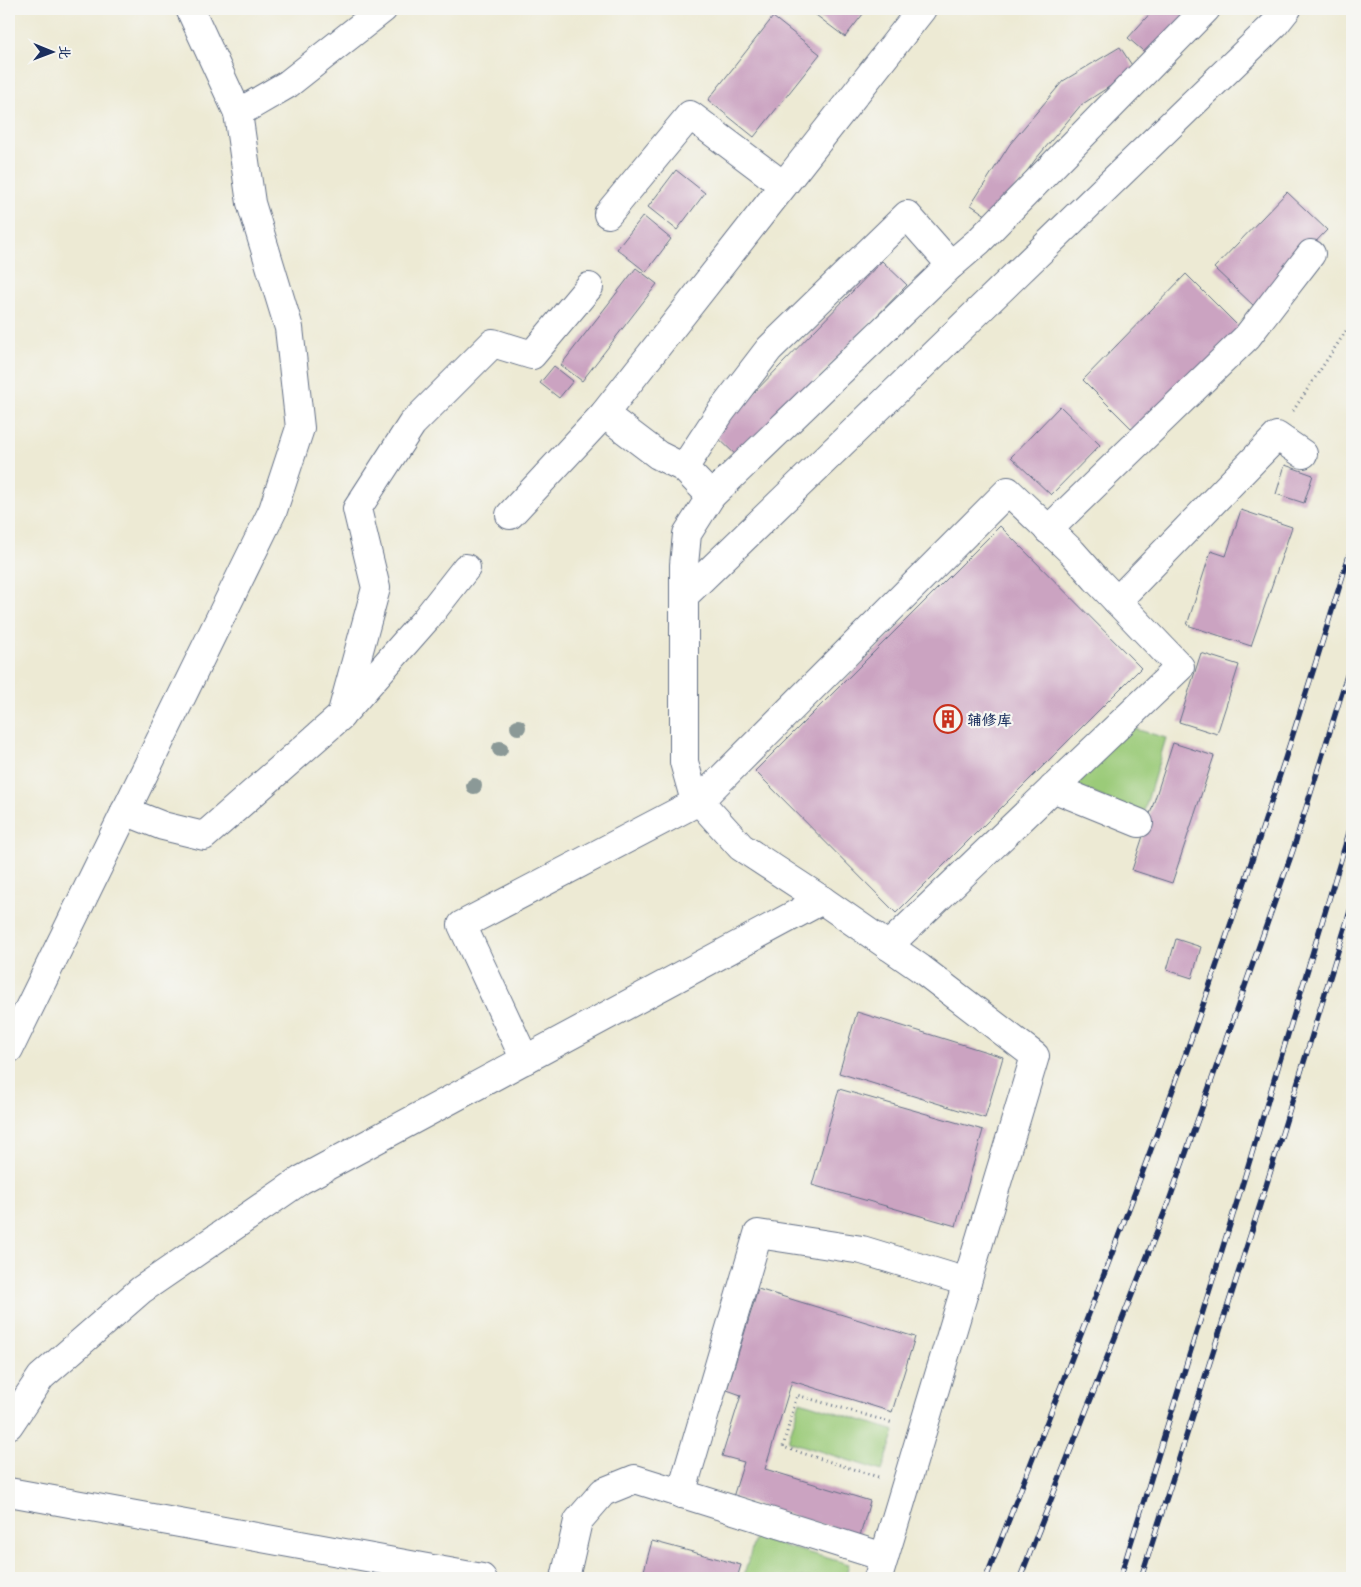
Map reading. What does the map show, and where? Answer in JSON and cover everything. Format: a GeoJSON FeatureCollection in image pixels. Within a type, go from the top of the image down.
{"type":"FeatureCollection","features":[{"type":"Feature","properties":{"kind":"street"},"geometry":{"type":"LineString","coordinates":[[9,1049],[273,510],[300,428],[289,328],[251,203],[238,113],[190,9]]}},
{"type":"Feature","properties":{"kind":"street"},"geometry":{"type":"LineString","coordinates":[[238,113],[288,84],[383,9]]}},
{"type":"Feature","properties":{"kind":"street"},"geometry":{"type":"LineString","coordinates":[[510,515],[604,414],[922,9]]}},
{"type":"Feature","properties":{"kind":"street"},"geometry":{"type":"LineString","coordinates":[[565,1578],[578,1522],[603,1492],[635,1479],[681,1494],[881,1568],[1034,1056],[920,968],[741,847],[693,794],[684,762],[684,565],[687,534],[711,496],[986,234],[1206,9]]}},
{"type":"Feature","properties":{"kind":"street"},"geometry":{"type":"LineString","coordinates":[[684,596],[1261,38],[1287,9]]}},
{"type":"Feature","properties":{"kind":"street"},"geometry":{"type":"LineString","coordinates":[[608,214],[690,115],[783,185]]}},
{"type":"Feature","properties":{"kind":"street"},"geometry":{"type":"LineString","coordinates":[[684,468],[720,413],[770,349],[907,215],[951,266]]}},
{"type":"Feature","properties":{"kind":"street"},"geometry":{"type":"LineString","coordinates":[[1048,530],[1246,337],[1311,254]]}},
{"type":"Feature","properties":{"kind":"street"},"geometry":{"type":"LineString","coordinates":[[340,716],[376,588],[356,509],[412,424],[493,342],[532,355],[589,287]]}},
{"type":"Feature","properties":{"kind":"street"},"geometry":{"type":"LineString","coordinates":[[604,414],[658,455],[684,468],[711,496]]}},
{"type":"Feature","properties":{"kind":"street"},"geometry":{"type":"LineString","coordinates":[[1117,601],[1277,436],[1303,454]]}},
{"type":"Feature","properties":{"kind":"street"},"geometry":{"type":"LineString","coordinates":[[525,1060],[462,925],[699,801],[1008,491],[1072,552],[1180,667],[888,946]]}},
{"type":"Feature","properties":{"kind":"street"},"geometry":{"type":"LineString","coordinates":[[126,811],[163,826],[204,836],[340,716],[426,619],[466,568]]}},
{"type":"Feature","properties":{"kind":"street"},"geometry":{"type":"LineString","coordinates":[[1053,788],[1139,823]]}},
{"type":"Feature","properties":{"kind":"street"},"geometry":{"type":"LineString","coordinates":[[9,1425],[41,1377],[141,1290],[301,1180],[822,900]]}},
{"type":"Feature","properties":{"kind":"street"},"geometry":{"type":"LineString","coordinates":[[681,1494],[758,1234],[862,1250],[967,1282]]}},
{"type":"Feature","properties":{"kind":"street"},"geometry":{"type":"LineString","coordinates":[[9,1492],[482,1578]]}},
{"type":"Feature","properties":{"kind":"path"},"geometry":{"type":"LineString","coordinates":[[1277,436],[1352,322]]}},
{"type":"Feature","properties":{"kind":"path"},"geometry":{"type":"LineString","coordinates":[[906,1486],[783,1447],[797,1395],[922,1432]]}},
{"type":"Feature","properties":{"kind":"green space"},"geometry":{"type":"Polygon","coordinates":[[[1125,726],[1166,738],[1143,815],[1075,785],[1125,726]]]}},
{"type":"Feature","properties":{"kind":"green space"},"geometry":{"type":"Polygon","coordinates":[[[800,1401],[895,1431],[882,1471],[788,1441],[800,1401]]]}},
{"type":"Feature","properties":{"kind":"green space"},"geometry":{"type":"Polygon","coordinates":[[[755,1538],[849,1564],[845,1578],[743,1578],[755,1538]]]}},
{"type":"Feature","properties":{"kind":"building"},"geometry":{"type":"Polygon","coordinates":[[[808,9],[867,9],[845,37],[808,9]]]}},
{"type":"Feature","properties":{"kind":"building"},"geometry":{"type":"Polygon","coordinates":[[[1154,9],[1191,9],[1149,56],[1128,38],[1154,9]]]}},
{"type":"Feature","properties":{"kind":"building"},"geometry":{"type":"Polygon","coordinates":[[[773,17],[820,54],[754,137],[708,100],[773,17]]]}},
{"type":"Feature","properties":{"kind":"building"},"geometry":{"type":"Polygon","coordinates":[[[1120,47],[1135,70],[1081,105],[1035,160],[993,220],[971,205],[1010,144],[1063,81],[1120,47]]]}},
{"type":"Feature","properties":{"kind":"building"},"geometry":{"type":"Polygon","coordinates":[[[676,170],[705,193],[677,230],[648,207],[676,170]]]}},
{"type":"Feature","properties":{"kind":"building"},"geometry":{"type":"Polygon","coordinates":[[[1287,192],[1327,230],[1254,306],[1214,268],[1287,192]]]}},
{"type":"Feature","properties":{"kind":"building"},"geometry":{"type":"Polygon","coordinates":[[[643,216],[671,239],[646,272],[617,249],[643,216]]]}},
{"type":"Feature","properties":{"kind":"building"},"geometry":{"type":"Polygon","coordinates":[[[882,261],[907,285],[739,458],[714,434],[882,261]]]}},
{"type":"Feature","properties":{"kind":"building"},"geometry":{"type":"Polygon","coordinates":[[[636,268],[657,284],[582,381],[561,365],[636,268]]]}},
{"type":"Feature","properties":{"kind":"building"},"geometry":{"type":"Polygon","coordinates":[[[1186,274],[1242,330],[1139,436],[1083,380],[1186,274]]]}},
{"type":"Feature","properties":{"kind":"building"},"geometry":{"type":"Polygon","coordinates":[[[554,366],[573,381],[559,398],[540,383],[554,366]]]}},
{"type":"Feature","properties":{"kind":"building"},"geometry":{"type":"Polygon","coordinates":[[[1060,406],[1100,445],[1051,495],[1011,457],[1060,406]]]}},
{"type":"Feature","properties":{"kind":"building"},"geometry":{"type":"Polygon","coordinates":[[[1285,465],[1313,475],[1304,503],[1276,494],[1285,465]]]}},
{"type":"Feature","properties":{"kind":"building"},"geometry":{"type":"Polygon","coordinates":[[[1241,510],[1292,527],[1251,646],[1187,625],[1211,551],[1226,556],[1241,510]]]}},
{"type":"Feature","properties":{"kind":"building","name":"辅修库"},"geometry":{"type":"Polygon","coordinates":[[[1000,526],[1141,668],[896,913],[755,771],[1000,526]]]}},
{"type":"Feature","properties":{"kind":"building"},"geometry":{"type":"Polygon","coordinates":[[[1201,653],[1239,665],[1217,734],[1179,722],[1201,653]]]}},
{"type":"Feature","properties":{"kind":"building"},"geometry":{"type":"Polygon","coordinates":[[[1173,743],[1214,756],[1172,883],[1132,870],[1173,743]]]}},
{"type":"Feature","properties":{"kind":"building"},"geometry":{"type":"Polygon","coordinates":[[[1176,939],[1201,947],[1192,978],[1167,970],[1176,939]]]}},
{"type":"Feature","properties":{"kind":"building"},"geometry":{"type":"Polygon","coordinates":[[[857,1012],[1003,1057],[985,1118],[839,1073],[857,1012]]]}},
{"type":"Feature","properties":{"kind":"building"},"geometry":{"type":"Polygon","coordinates":[[[839,1089],[983,1130],[956,1226],[812,1185],[839,1089]]]}},
{"type":"Feature","properties":{"kind":"building"},"geometry":{"type":"Polygon","coordinates":[[[758,1289],[915,1337],[892,1412],[792,1381],[765,1469],[870,1501],[860,1536],[733,1497],[744,1462],[722,1456],[741,1395],[727,1390],[758,1289]]]}},
{"type":"Feature","properties":{"kind":"building"},"geometry":{"type":"Polygon","coordinates":[[[652,1541],[741,1565],[737,1578],[642,1578],[652,1541]]]}},
{"type":"Feature","properties":{"kind":"railway"},"geometry":{"type":"LineString","coordinates":[[986,1578],[1120,1232],[1197,1022],[1277,785],[1352,546]]}},
{"type":"Feature","properties":{"kind":"railway"},"geometry":{"type":"LineString","coordinates":[[1020,1578],[1169,1201],[1293,850],[1352,660]]}},
{"type":"Feature","properties":{"kind":"railway"},"geometry":{"type":"LineString","coordinates":[[1120,1578],[1352,823]]}},
{"type":"Feature","properties":{"kind":"railway"},"geometry":{"type":"LineString","coordinates":[[1141,1578],[1266,1186],[1352,905]]}},
{"type":"Feature","properties":{"kind":"place","name":"辅修库"},"geometry":{"type":"Point","coordinates":[948,719]}}]}
